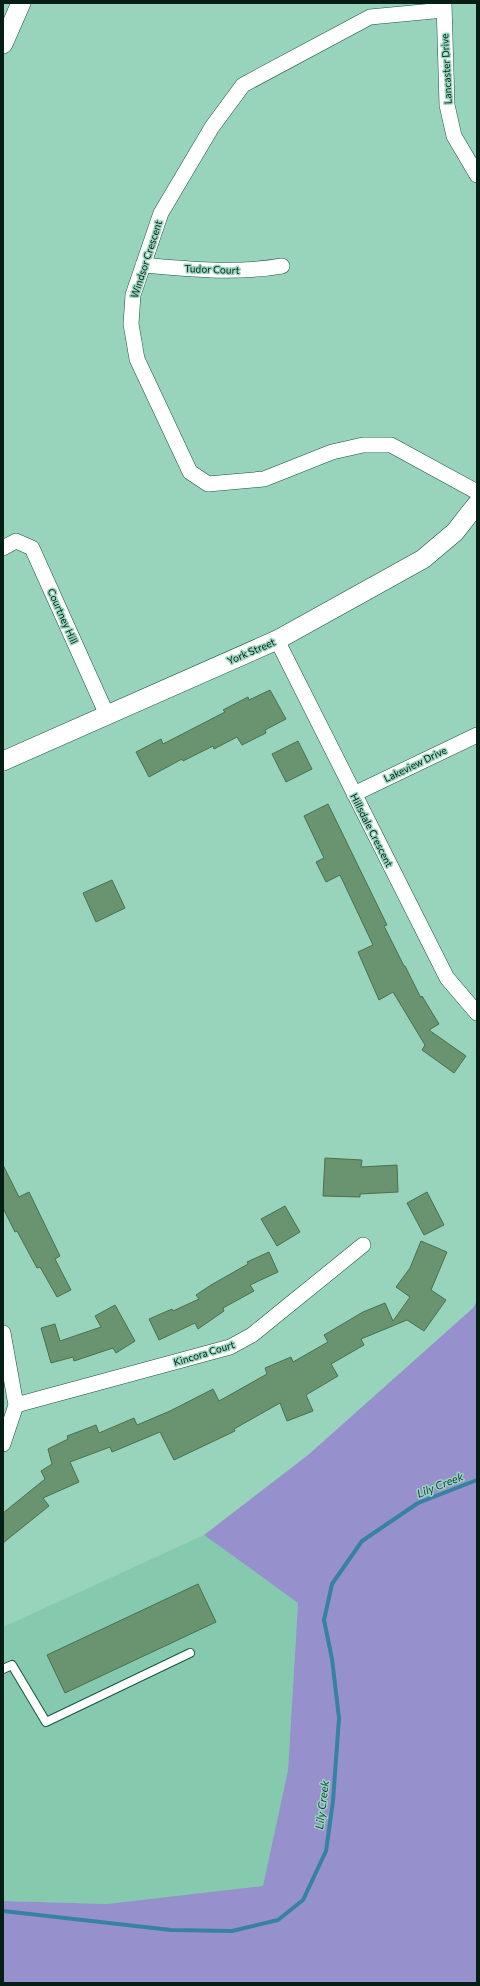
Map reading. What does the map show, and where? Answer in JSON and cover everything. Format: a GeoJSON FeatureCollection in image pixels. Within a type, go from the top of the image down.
{"type":"FeatureCollection","features":[{"type":"Feature","properties":{"kind":"street"},"geometry":{"type":"LineString","coordinates":[[3,44],[22,3]]}},
{"type":"Feature","properties":{"kind":"street","name":"Lancaster Drive"},"geometry":{"type":"LineString","coordinates":[[444,7],[447,105],[454,136],[477,176]]}},
{"type":"Feature","properties":{"kind":"street","name":"Windsor Crescent"},"geometry":{"type":"LineString","coordinates":[[444,7],[370,18],[243,85],[212,127],[161,213],[132,295],[131,324],[137,359],[190,472],[208,484],[264,479],[332,452],[363,445],[391,445],[477,492]]}},
{"type":"Feature","properties":{"kind":"street","name":"Tudor Court"},"geometry":{"type":"LineString","coordinates":[[143,264],[209,271],[260,270],[282,266]]}},
{"type":"Feature","properties":{"kind":"street","name":"York Street"},"geometry":{"type":"LineString","coordinates":[[3,761],[277,640],[423,559],[455,532],[477,504]]}},
{"type":"Feature","properties":{"kind":"street","name":"Courtney Hill"},"geometry":{"type":"LineString","coordinates":[[3,548],[16,540],[32,548],[107,715]]}},
{"type":"Feature","properties":{"kind":"street","name":"Hillsdale Crescent"},"geometry":{"type":"LineString","coordinates":[[277,640],[447,978],[477,1013]]}},
{"type":"Feature","properties":{"kind":"street","name":"Lakeview Drive"},"geometry":{"type":"LineString","coordinates":[[354,794],[477,735]]}},
{"type":"Feature","properties":{"kind":"street","name":"Kincora Court"},"geometry":{"type":"LineString","coordinates":[[16,1405],[230,1347],[252,1335],[363,1245]]}},
{"type":"Feature","properties":{"kind":"street"},"geometry":{"type":"LineString","coordinates":[[3,1333],[16,1405],[3,1444]]}},
{"type":"Feature","properties":{"kind":"lane"},"geometry":{"type":"LineString","coordinates":[[3,1670],[12,1665],[46,1722],[190,1653]]}},
{"type":"Feature","properties":{"kind":"shaded area"},"geometry":{"type":"Polygon","coordinates":[[[477,1301],[477,1983],[3,1983],[3,1901],[107,1904],[263,1886],[288,1770],[298,1603],[204,1535],[308,1455],[473,1308],[477,1301]]]}},
{"type":"Feature","properties":{"kind":"shaded area"},"geometry":{"type":"Polygon","coordinates":[[[204,1535],[298,1603],[288,1770],[263,1887],[107,1904],[3,1901],[3,1627],[204,1535]]]}},
{"type":"Feature","properties":{"kind":"building"},"geometry":{"type":"Polygon","coordinates":[[[270,690],[286,719],[265,730],[266,733],[242,745],[237,737],[214,749],[213,746],[183,761],[182,759],[149,777],[136,752],[161,739],[163,744],[225,712],[223,710],[248,697],[249,700],[270,690]]]}},
{"type":"Feature","properties":{"kind":"building"},"geometry":{"type":"Polygon","coordinates":[[[298,741],[312,769],[286,782],[272,754],[298,741]]]}},
{"type":"Feature","properties":{"kind":"building"},"geometry":{"type":"Polygon","coordinates":[[[328,804],[387,925],[384,926],[404,966],[421,998],[422,996],[439,1024],[429,1030],[466,1056],[454,1073],[422,1050],[425,1045],[393,992],[379,1000],[358,952],[373,945],[340,875],[326,882],[316,862],[324,858],[304,816],[328,804]]]}},
{"type":"Feature","properties":{"kind":"building"},"geometry":{"type":"Polygon","coordinates":[[[112,880],[125,908],[96,922],[83,893],[112,880]]]}},
{"type":"Feature","properties":{"kind":"building"},"geometry":{"type":"Polygon","coordinates":[[[325,1158],[362,1160],[361,1167],[397,1165],[398,1192],[360,1194],[360,1197],[323,1196],[325,1158]]]}},
{"type":"Feature","properties":{"kind":"building"},"geometry":{"type":"Polygon","coordinates":[[[3,1165],[19,1197],[29,1192],[60,1256],[55,1259],[71,1290],[57,1297],[40,1267],[37,1268],[17,1231],[15,1232],[3,1208],[3,1165]]]}},
{"type":"Feature","properties":{"kind":"building"},"geometry":{"type":"Polygon","coordinates":[[[427,1192],[444,1225],[424,1235],[407,1203],[427,1192]]]}},
{"type":"Feature","properties":{"kind":"building"},"geometry":{"type":"Polygon","coordinates":[[[285,1206],[300,1232],[277,1246],[261,1219],[285,1206]]]}},
{"type":"Feature","properties":{"kind":"building"},"geometry":{"type":"Polygon","coordinates":[[[421,1241],[447,1252],[431,1290],[446,1300],[424,1331],[407,1320],[361,1339],[364,1345],[331,1364],[338,1376],[306,1395],[313,1411],[287,1421],[280,1403],[234,1429],[235,1431],[174,1460],[160,1432],[112,1452],[110,1447],[70,1462],[79,1482],[43,1498],[49,1506],[3,1543],[3,1513],[45,1479],[41,1471],[52,1464],[48,1449],[68,1439],[67,1436],[96,1425],[99,1433],[134,1418],[137,1425],[170,1411],[213,1389],[219,1401],[267,1374],[265,1368],[291,1357],[293,1362],[328,1342],[324,1335],[363,1312],[385,1303],[393,1321],[410,1297],[396,1287],[410,1268],[421,1241]]]}},
{"type":"Feature","properties":{"kind":"building"},"geometry":{"type":"Polygon","coordinates":[[[269,1252],[278,1272],[250,1285],[254,1291],[223,1308],[224,1311],[198,1329],[195,1323],[159,1340],[149,1319],[172,1309],[173,1311],[199,1299],[196,1295],[248,1264],[247,1262],[269,1252]]]}},
{"type":"Feature","properties":{"kind":"building"},"geometry":{"type":"Polygon","coordinates":[[[115,1305],[135,1341],[116,1353],[113,1348],[74,1361],[73,1357],[51,1363],[41,1328],[55,1324],[60,1341],[101,1327],[95,1316],[115,1305]]]}},
{"type":"Feature","properties":{"kind":"building"},"geometry":{"type":"Polygon","coordinates":[[[198,1584],[216,1622],[65,1693],[47,1655],[198,1584]]]}},
{"type":"Feature","properties":{"kind":"waterway","name":"Lily Creek"},"geometry":{"type":"LineString","coordinates":[[3,1911],[171,1930],[232,1931],[278,1920],[303,1900],[326,1851],[333,1801],[339,1718],[332,1659],[324,1620],[332,1584],[362,1541],[418,1503],[477,1480]]}}]}
